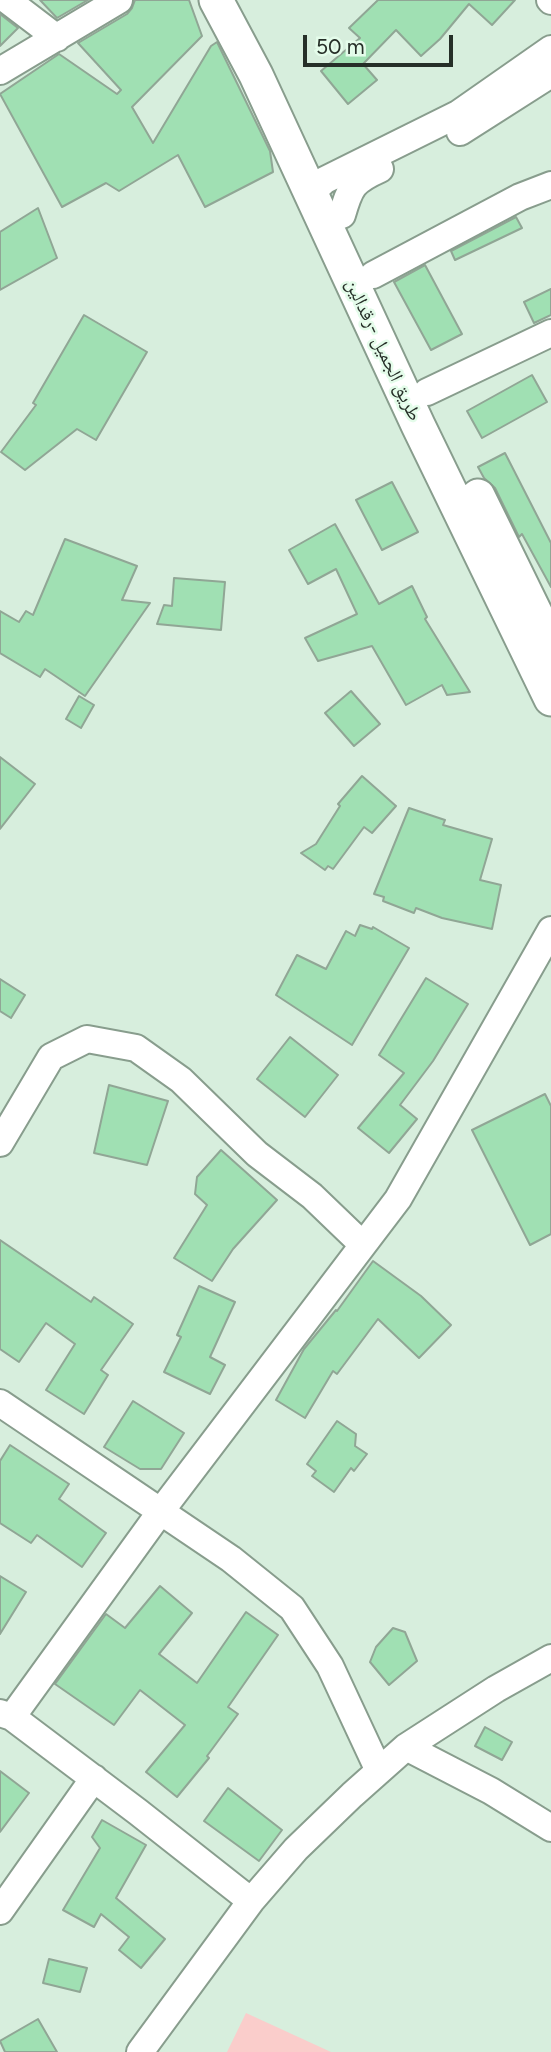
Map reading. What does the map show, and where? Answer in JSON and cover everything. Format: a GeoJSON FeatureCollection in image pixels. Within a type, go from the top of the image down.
{"type":"FeatureCollection","features":[{"type":"Feature","properties":{"kind":"main road","name":"طريق الجميل -رقدالين"},"geometry":{"type":"LineString","coordinates":[[216,0],[318,187],[342,215],[427,392],[547,627]]}},
{"type":"Feature","properties":{"kind":"main road","name":"طريق الجميل -رقدالين"},"geometry":{"type":"LineString","coordinates":[[241,0],[413,413],[551,699]]}},
{"type":"Feature","properties":{"kind":"street"},"geometry":{"type":"LineString","coordinates":[[7,0],[57,38]]}},
{"type":"Feature","properties":{"kind":"street"},"geometry":{"type":"LineString","coordinates":[[0,71],[119,0]]}},
{"type":"Feature","properties":{"kind":"street"},"geometry":{"type":"LineString","coordinates":[[318,187],[458,114],[551,49]]}},
{"type":"Feature","properties":{"kind":"street"},"geometry":{"type":"LineString","coordinates":[[342,215],[348,193],[364,176],[466,130],[551,74]]}},
{"type":"Feature","properties":{"kind":"street"},"geometry":{"type":"LineString","coordinates":[[373,275],[520,197],[551,185]]}},
{"type":"Feature","properties":{"kind":"street"},"geometry":{"type":"LineString","coordinates":[[427,392],[551,333]]}},
{"type":"Feature","properties":{"kind":"street"},"geometry":{"type":"LineString","coordinates":[[251,1901],[94,1778],[6,1715],[398,1199],[551,930]]}},
{"type":"Feature","properties":{"kind":"street"},"geometry":{"type":"LineString","coordinates":[[0,1143],[51,1057],[87,1039],[136,1048],[181,1080],[257,1154],[312,1196],[363,1245]]}},
{"type":"Feature","properties":{"kind":"street"},"geometry":{"type":"LineString","coordinates":[[0,1403],[232,1559],[292,1608],[330,1665],[379,1771]]}},
{"type":"Feature","properties":{"kind":"street"},"geometry":{"type":"LineString","coordinates":[[140,2052],[251,1901],[296,1849],[406,1747],[496,1689],[551,1658]]}},
{"type":"Feature","properties":{"kind":"street"},"geometry":{"type":"LineString","coordinates":[[406,1747],[491,1791],[551,1828]]}},
{"type":"Feature","properties":{"kind":"street"},"geometry":{"type":"LineString","coordinates":[[0,1911],[94,1778]]}},
{"type":"Feature","properties":{"kind":"shaded area"},"geometry":{"type":"Polygon","coordinates":[[[246,2013],[331,2052],[227,2052],[246,2013]]]}},
{"type":"Feature","properties":{"kind":"building"},"geometry":{"type":"Polygon","coordinates":[[[40,0],[88,0],[57,18],[40,0]]]}},
{"type":"Feature","properties":{"kind":"building"},"geometry":{"type":"Polygon","coordinates":[[[135,0],[189,0],[202,36],[132,107],[153,143],[211,46],[217,42],[270,151],[273,172],[205,207],[178,155],[119,191],[106,183],[62,207],[0,94],[59,54],[117,94],[121,90],[78,43],[127,14],[135,0]]]}},
{"type":"Feature","properties":{"kind":"building"},"geometry":{"type":"Polygon","coordinates":[[[378,0],[515,0],[492,25],[469,4],[440,39],[421,56],[396,30],[363,64],[377,80],[348,104],[321,71],[360,38],[349,28],[378,0]]]}},
{"type":"Feature","properties":{"kind":"building"},"geometry":{"type":"Polygon","coordinates":[[[0,14],[18,28],[0,46],[0,14]]]}},
{"type":"Feature","properties":{"kind":"building"},"geometry":{"type":"Polygon","coordinates":[[[38,208],[57,258],[0,290],[0,232],[38,208]]]}},
{"type":"Feature","properties":{"kind":"building"},"geometry":{"type":"Polygon","coordinates":[[[516,217],[522,228],[455,260],[451,251],[516,217]]]}},
{"type":"Feature","properties":{"kind":"building"},"geometry":{"type":"Polygon","coordinates":[[[425,265],[462,334],[431,350],[394,282],[425,265]]]}},
{"type":"Feature","properties":{"kind":"building"},"geometry":{"type":"Polygon","coordinates":[[[551,289],[551,315],[534,323],[524,302],[551,289]]]}},
{"type":"Feature","properties":{"kind":"building"},"geometry":{"type":"Polygon","coordinates":[[[84,315],[147,352],[96,440],[77,429],[25,470],[1,452],[36,405],[33,403],[84,315]]]}},
{"type":"Feature","properties":{"kind":"building"},"geometry":{"type":"Polygon","coordinates":[[[532,375],[547,402],[482,438],[467,411],[532,375]]]}},
{"type":"Feature","properties":{"kind":"building"},"geometry":{"type":"Polygon","coordinates":[[[505,453],[551,543],[551,587],[522,534],[519,537],[495,488],[484,478],[478,467],[505,453]]]}},
{"type":"Feature","properties":{"kind":"building"},"geometry":{"type":"Polygon","coordinates":[[[392,482],[418,532],[382,550],[356,500],[392,482]]]}},
{"type":"Feature","properties":{"kind":"building"},"geometry":{"type":"Polygon","coordinates":[[[335,524],[379,604],[412,586],[427,617],[425,619],[470,692],[447,695],[442,685],[406,705],[372,646],[318,661],[305,638],[357,614],[336,569],[308,584],[289,550],[335,524]]]}},
{"type":"Feature","properties":{"kind":"building"},"geometry":{"type":"Polygon","coordinates":[[[65,539],[137,566],[122,600],[150,603],[85,696],[45,669],[40,677],[0,653],[0,611],[19,622],[26,611],[33,615],[65,539]]]}},
{"type":"Feature","properties":{"kind":"building"},"geometry":{"type":"Polygon","coordinates":[[[174,578],[225,582],[221,630],[157,624],[164,605],[172,606],[174,578]]]}},
{"type":"Feature","properties":{"kind":"building"},"geometry":{"type":"Polygon","coordinates":[[[351,691],[380,724],[354,746],[325,713],[351,691]]]}},
{"type":"Feature","properties":{"kind":"building"},"geometry":{"type":"Polygon","coordinates":[[[79,696],[94,705],[81,728],[66,719],[79,696]]]}},
{"type":"Feature","properties":{"kind":"building"},"geometry":{"type":"Polygon","coordinates":[[[0,757],[35,784],[0,829],[0,757]]]}},
{"type":"Feature","properties":{"kind":"building"},"geometry":{"type":"Polygon","coordinates":[[[362,776],[396,806],[372,833],[364,827],[333,869],[328,866],[325,870],[301,853],[316,844],[340,806],[338,804],[362,776]]]}},
{"type":"Feature","properties":{"kind":"building"},"geometry":{"type":"Polygon","coordinates":[[[409,808],[445,820],[443,825],[492,839],[480,880],[501,885],[492,929],[442,918],[416,908],[414,913],[383,901],[384,897],[374,894],[409,808]]]}},
{"type":"Feature","properties":{"kind":"building"},"geometry":{"type":"Polygon","coordinates":[[[360,925],[372,929],[373,927],[409,948],[352,1045],[276,995],[297,955],[326,969],[346,931],[355,936],[360,925]]]}},
{"type":"Feature","properties":{"kind":"building"},"geometry":{"type":"Polygon","coordinates":[[[426,978],[468,1004],[433,1061],[400,1105],[417,1119],[389,1153],[358,1128],[404,1073],[379,1055],[426,978]]]}},
{"type":"Feature","properties":{"kind":"building"},"geometry":{"type":"Polygon","coordinates":[[[0,979],[25,995],[11,1018],[0,1011],[0,979]]]}},
{"type":"Feature","properties":{"kind":"building"},"geometry":{"type":"Polygon","coordinates":[[[290,1037],[338,1075],[305,1117],[257,1079],[290,1037]]]}},
{"type":"Feature","properties":{"kind":"building"},"geometry":{"type":"Polygon","coordinates":[[[109,1085],[168,1101],[147,1165],[94,1153],[109,1085]]]}},
{"type":"Feature","properties":{"kind":"building"},"geometry":{"type":"Polygon","coordinates":[[[545,1094],[551,1106],[551,1234],[530,1245],[472,1130],[545,1094]]]}},
{"type":"Feature","properties":{"kind":"building"},"geometry":{"type":"Polygon","coordinates":[[[221,1150],[277,1200],[233,1249],[212,1281],[174,1258],[207,1205],[195,1194],[197,1177],[221,1150]]]}},
{"type":"Feature","properties":{"kind":"building"},"geometry":{"type":"Polygon","coordinates":[[[0,1240],[91,1302],[94,1297],[133,1324],[101,1370],[108,1375],[84,1414],[46,1390],[75,1344],[46,1323],[19,1362],[0,1349],[0,1240]]]}},
{"type":"Feature","properties":{"kind":"building"},"geometry":{"type":"Polygon","coordinates":[[[373,1261],[421,1296],[451,1325],[419,1358],[378,1319],[337,1374],[333,1371],[305,1418],[276,1400],[304,1349],[337,1311],[373,1261]]]}},
{"type":"Feature","properties":{"kind":"building"},"geometry":{"type":"Polygon","coordinates":[[[199,1286],[235,1302],[210,1357],[225,1365],[210,1394],[164,1372],[181,1337],[177,1335],[199,1286]]]}},
{"type":"Feature","properties":{"kind":"building"},"geometry":{"type":"Polygon","coordinates":[[[133,1401],[184,1433],[161,1469],[140,1469],[104,1447],[133,1401]]]}},
{"type":"Feature","properties":{"kind":"building"},"geometry":{"type":"Polygon","coordinates":[[[337,1421],[356,1434],[355,1446],[367,1454],[354,1471],[351,1468],[334,1492],[312,1476],[316,1471],[307,1464],[337,1421]]]}},
{"type":"Feature","properties":{"kind":"building"},"geometry":{"type":"Polygon","coordinates":[[[10,1445],[69,1484],[59,1499],[106,1533],[82,1567],[37,1535],[31,1543],[0,1523],[0,1461],[10,1445]]]}},
{"type":"Feature","properties":{"kind":"building"},"geometry":{"type":"Polygon","coordinates":[[[0,1576],[26,1592],[0,1634],[0,1576]]]}},
{"type":"Feature","properties":{"kind":"building"},"geometry":{"type":"Polygon","coordinates":[[[160,1586],[192,1613],[159,1654],[197,1683],[246,1612],[278,1635],[228,1707],[238,1714],[207,1756],[209,1758],[177,1797],[146,1772],[185,1725],[140,1690],[114,1725],[55,1684],[106,1614],[125,1628],[160,1586]]]}},
{"type":"Feature","properties":{"kind":"building"},"geometry":{"type":"Polygon","coordinates":[[[393,1628],[405,1632],[417,1661],[389,1685],[370,1662],[376,1647],[393,1628]]]}},
{"type":"Feature","properties":{"kind":"building"},"geometry":{"type":"Polygon","coordinates":[[[485,1727],[512,1742],[502,1760],[475,1746],[485,1727]]]}},
{"type":"Feature","properties":{"kind":"building"},"geometry":{"type":"Polygon","coordinates":[[[0,1771],[29,1793],[0,1832],[0,1771]]]}},
{"type":"Feature","properties":{"kind":"building"},"geometry":{"type":"Polygon","coordinates":[[[228,1788],[282,1830],[259,1861],[204,1821],[228,1788]]]}},
{"type":"Feature","properties":{"kind":"building"},"geometry":{"type":"Polygon","coordinates":[[[102,1820],[146,1845],[116,1898],[165,1939],[141,1968],[119,1950],[129,1937],[101,1914],[94,1927],[63,1910],[100,1848],[92,1837],[102,1820]]]}},
{"type":"Feature","properties":{"kind":"building"},"geometry":{"type":"Polygon","coordinates":[[[49,1959],[87,1968],[80,1992],[43,1983],[49,1959]]]}},
{"type":"Feature","properties":{"kind":"building"},"geometry":{"type":"Polygon","coordinates":[[[38,2019],[57,2052],[5,2052],[0,2041],[38,2019]]]}}]}
